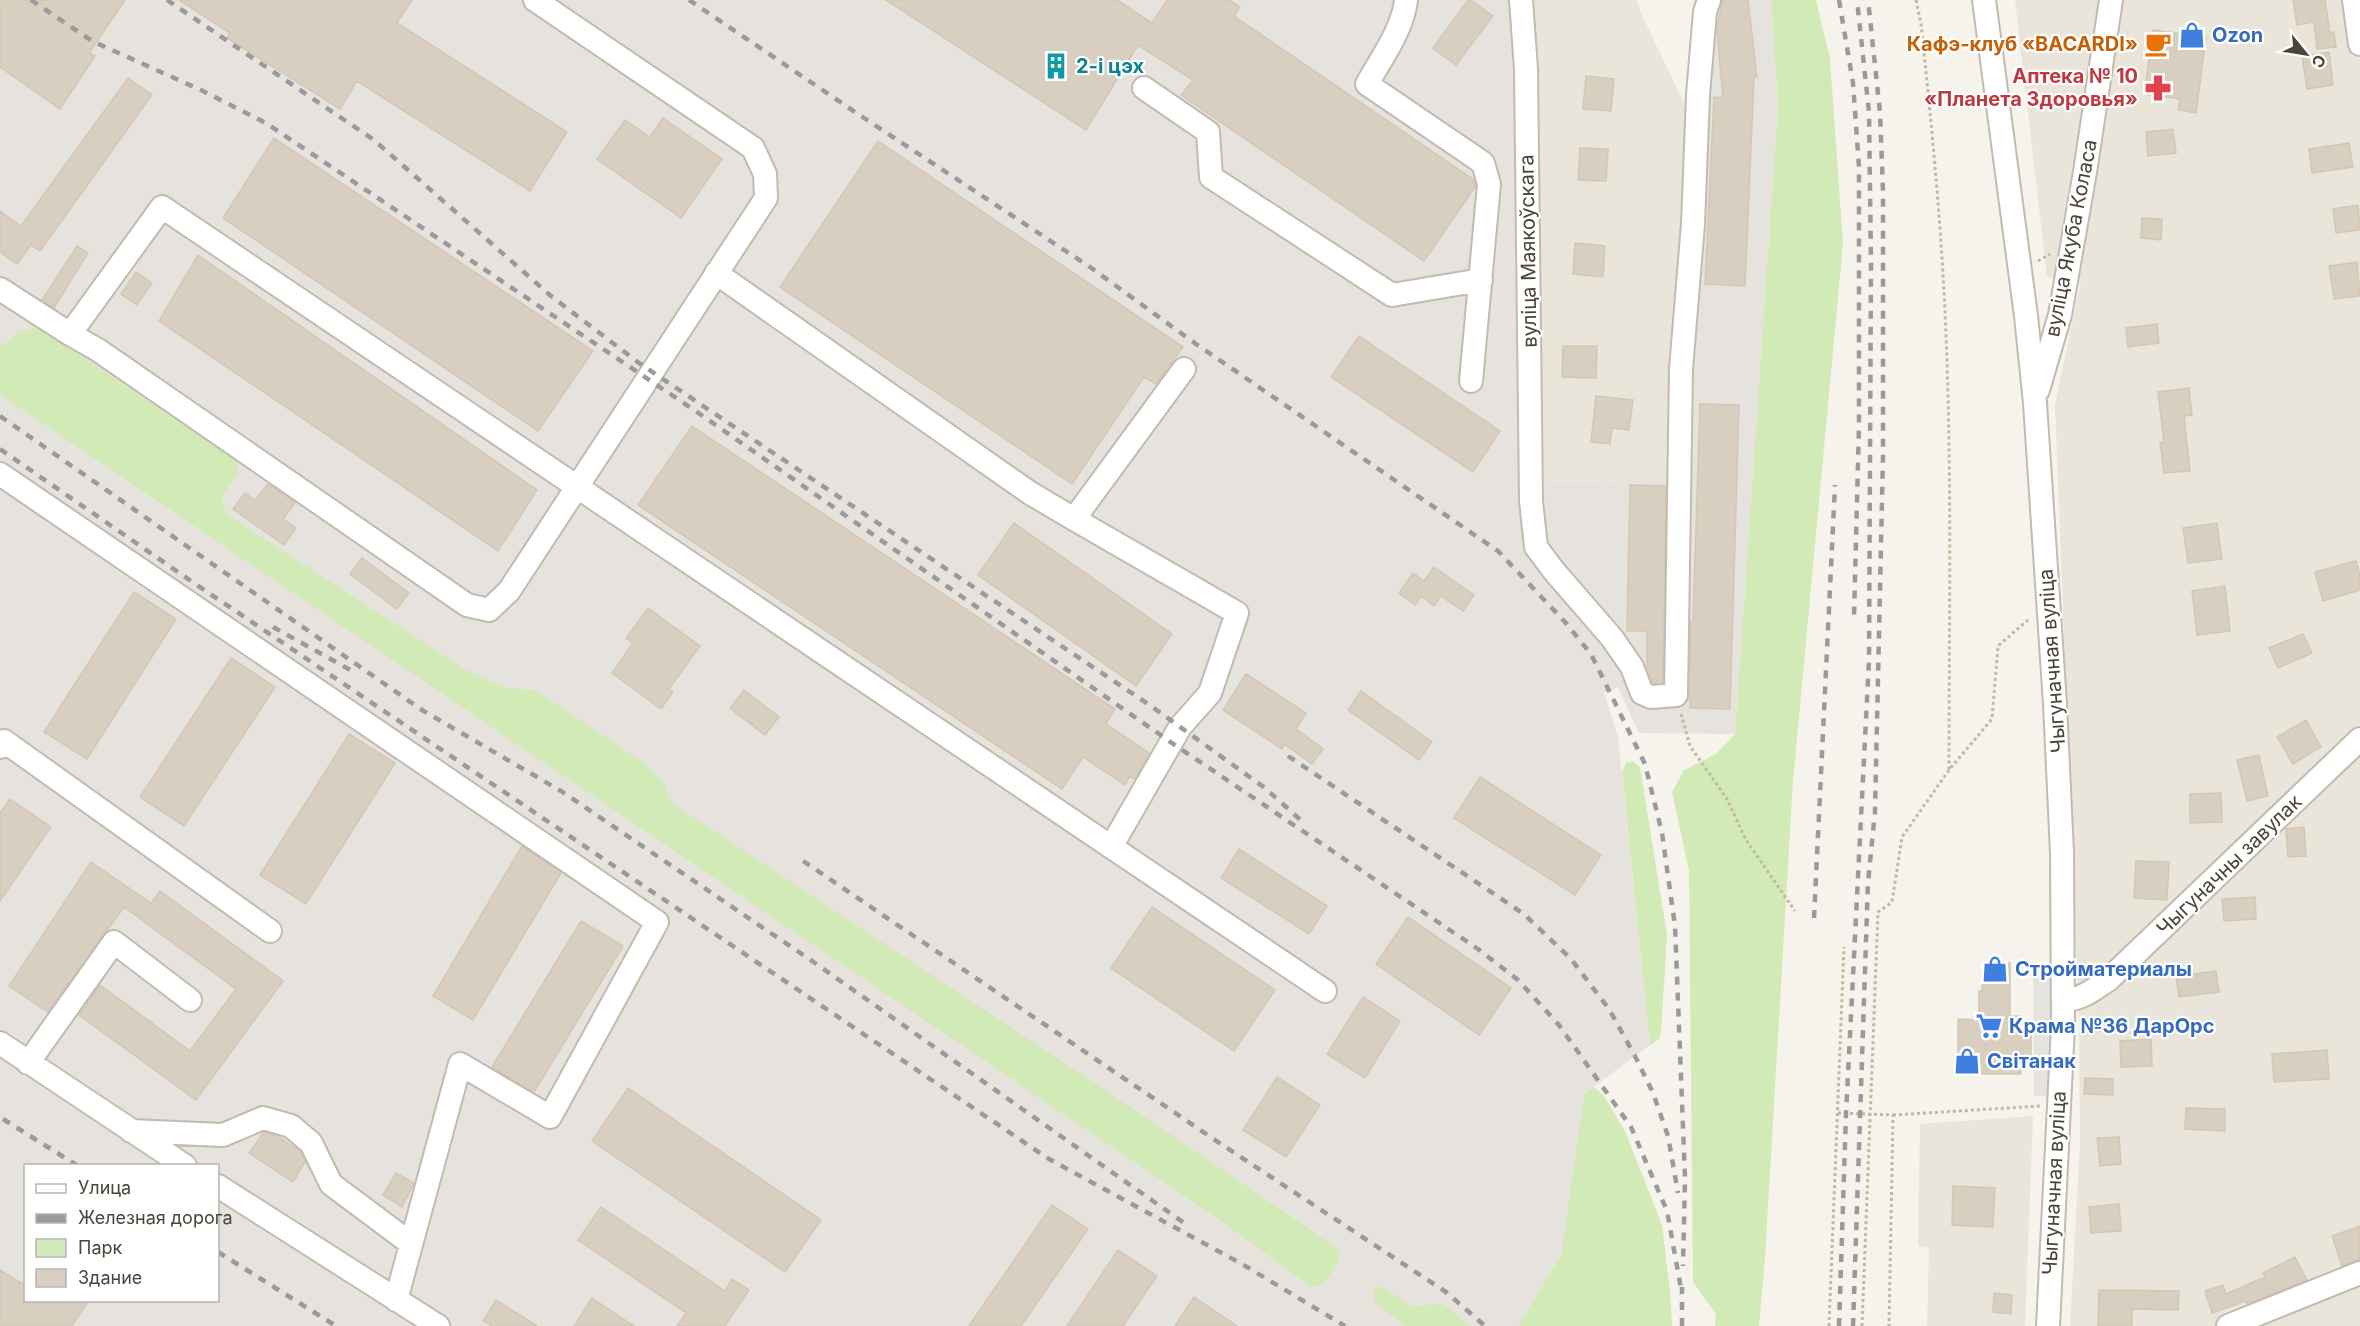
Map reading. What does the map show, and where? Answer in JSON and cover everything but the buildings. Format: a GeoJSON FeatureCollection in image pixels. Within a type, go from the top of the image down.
{"type":"FeatureCollection","features":[{"type":"Feature","properties":{"kind":"street"},"geometry":{"type":"LineString","coordinates":[[0,289],[98,350],[467,604],[489,610],[509,591],[766,198],[765,174],[753,148],[535,0]]}},
{"type":"Feature","properties":{"kind":"street"},"geometry":{"type":"LineString","coordinates":[[1406,0],[1396,32],[1367,84],[1484,163],[1489,184],[1472,381]]}},
{"type":"Feature","properties":{"kind":"street","name":"вуліца Маякоўскага"},"geometry":{"type":"LineString","coordinates":[[1521,0],[1526,69],[1531,501],[1536,547],[1554,572],[1612,638],[1632,667],[1642,693],[1651,697],[1676,695]]}},
{"type":"Feature","properties":{"kind":"street"},"geometry":{"type":"LineString","coordinates":[[1676,695],[1681,369],[1694,224],[1698,95],[1705,12],[1709,0]]}},
{"type":"Feature","properties":{"kind":"street","name":"Чыгуначная вуліца"},"geometry":{"type":"LineString","coordinates":[[1984,0],[2026,316],[2035,403],[2062,841],[2063,1026],[2048,1326]]}},
{"type":"Feature","properties":{"kind":"street","name":"вуліца Якуба Коласа"},"geometry":{"type":"LineString","coordinates":[[2035,403],[2060,315],[2085,172],[2111,0]]}},
{"type":"Feature","properties":{"kind":"street"},"geometry":{"type":"LineString","coordinates":[[2354,0],[2360,44]]}},
{"type":"Feature","properties":{"kind":"street"},"geometry":{"type":"LineString","coordinates":[[1144,88],[1209,132],[1210,177],[1392,295],[1481,280]]}},
{"type":"Feature","properties":{"kind":"street"},"geometry":{"type":"LineString","coordinates":[[69,334],[162,207],[1325,991]]}},
{"type":"Feature","properties":{"kind":"street"},"geometry":{"type":"LineString","coordinates":[[716,273],[1030,493],[1237,613],[1210,693],[1180,727],[1111,847]]}},
{"type":"Feature","properties":{"kind":"street"},"geometry":{"type":"LineString","coordinates":[[2026,316],[2060,315]]}},
{"type":"Feature","properties":{"kind":"street"},"geometry":{"type":"LineString","coordinates":[[1074,519],[1184,369]]}},
{"type":"Feature","properties":{"kind":"street"},"geometry":{"type":"LineString","coordinates":[[0,474],[657,922],[550,1117],[460,1064],[396,1300]]}},
{"type":"Feature","properties":{"kind":"street","name":"Чыгуначны завулак"},"geometry":{"type":"LineString","coordinates":[[2063,1000],[2073,1000],[2084,996],[2108,980],[2360,739]]}},
{"type":"Feature","properties":{"kind":"street"},"geometry":{"type":"LineString","coordinates":[[0,747],[4,741],[270,931]]}},
{"type":"Feature","properties":{"kind":"street"},"geometry":{"type":"LineString","coordinates":[[28,1063],[114,942],[190,1000]]}},
{"type":"Feature","properties":{"kind":"street"},"geometry":{"type":"LineString","coordinates":[[0,1043],[182,1164]]}},
{"type":"Feature","properties":{"kind":"street"},"geometry":{"type":"LineString","coordinates":[[131,1131],[223,1135],[263,1118],[291,1126],[310,1143],[332,1185],[410,1243]]}},
{"type":"Feature","properties":{"kind":"street"},"geometry":{"type":"LineString","coordinates":[[219,1187],[438,1326]]}},
{"type":"Feature","properties":{"kind":"street"},"geometry":{"type":"LineString","coordinates":[[2228,1326],[2360,1274]]}},
{"type":"Feature","properties":{"kind":"path"},"geometry":{"type":"LineString","coordinates":[[1916,0],[1921,24],[1937,184],[1946,336],[1949,454],[1949,770]]}},
{"type":"Feature","properties":{"kind":"path"},"geometry":{"type":"LineString","coordinates":[[1862,1326],[1878,912],[1892,902],[1902,837],[1949,770],[1992,719],[1998,646],[2031,618]]}},
{"type":"Feature","properties":{"kind":"path"},"geometry":{"type":"LineString","coordinates":[[1676,695],[1690,746],[1726,799],[1746,840],[1795,911]]}},
{"type":"Feature","properties":{"kind":"path"},"geometry":{"type":"LineString","coordinates":[[1829,1326],[1844,947]]}},
{"type":"Feature","properties":{"kind":"path"},"geometry":{"type":"LineString","coordinates":[[1838,1113],[1893,1115],[2050,1106]]}},
{"type":"Feature","properties":{"kind":"path"},"geometry":{"type":"LineString","coordinates":[[1889,1326],[1893,1115]]}},
{"type":"Feature","properties":{"kind":"shaded area"},"geometry":{"type":"Polygon","coordinates":[[[0,0],[1515,0],[1536,482],[1605,483],[1667,479],[1692,170],[1713,2],[1771,0],[1778,106],[1735,734],[1639,733],[1618,688],[1604,693],[1618,737],[1650,1045],[1584,1094],[1561,1255],[1518,1326],[0,1326],[0,0]]]}},
{"type":"Feature","properties":{"kind":"shaded area"},"geometry":{"type":"Polygon","coordinates":[[[1530,0],[1637,0],[1691,118],[1692,170],[1667,480],[1605,483],[1536,482],[1530,0]]]}},
{"type":"Feature","properties":{"kind":"shaded area"},"geometry":{"type":"Polygon","coordinates":[[[2015,0],[2360,0],[2360,1326],[2070,1326],[2080,1143],[2079,1023],[2055,405],[2081,281],[2047,277],[2015,0]]]}},
{"type":"Feature","properties":{"kind":"shaded area"},"geometry":{"type":"Polygon","coordinates":[[[2033,974],[2052,974],[2052,1096],[2034,1096],[2033,974]]]}},
{"type":"Feature","properties":{"kind":"shaded area"},"geometry":{"type":"Polygon","coordinates":[[[2033,1116],[2025,1326],[1927,1326],[1929,1248],[1918,1246],[1920,1124],[2033,1116]]]}},
{"type":"Feature","properties":{"kind":"green space"},"geometry":{"type":"Polygon","coordinates":[[[1771,0],[1816,0],[1830,59],[1843,244],[1793,781],[1759,1326],[1715,1326],[1716,1314],[1693,1282],[1689,871],[1672,792],[1684,770],[1716,754],[1735,734],[1778,106],[1771,0]]]}},
{"type":"Feature","properties":{"kind":"green space"},"geometry":{"type":"Polygon","coordinates":[[[37,327],[238,462],[238,474],[222,496],[226,514],[466,670],[507,688],[535,690],[645,764],[663,781],[670,802],[1098,1085],[1337,1248],[1340,1254],[1334,1269],[1322,1285],[1311,1287],[1217,1218],[14,404],[0,393],[0,347],[19,332],[37,327]]]}},
{"type":"Feature","properties":{"kind":"green space"},"geometry":{"type":"Polygon","coordinates":[[[1633,761],[1640,767],[1667,935],[1661,1033],[1658,1040],[1650,1045],[1622,772],[1626,763],[1633,761]]]}},
{"type":"Feature","properties":{"kind":"green space"},"geometry":{"type":"Polygon","coordinates":[[[1594,1087],[1604,1096],[1625,1131],[1662,1225],[1672,1326],[1518,1326],[1561,1255],[1584,1094],[1594,1087]]]}},
{"type":"Feature","properties":{"kind":"green space"},"geometry":{"type":"Polygon","coordinates":[[[1379,1286],[1412,1306],[1443,1304],[1470,1326],[1406,1326],[1375,1304],[1373,1292],[1379,1286]]]}},
{"type":"Feature","properties":{"kind":"railway"},"geometry":{"type":"LineString","coordinates":[[31,0],[92,41],[203,91],[266,123],[697,412],[1172,743],[1478,949],[1518,980],[1559,1025],[1631,1127],[1667,1211],[1682,1294]]}},
{"type":"Feature","properties":{"kind":"railway"},"geometry":{"type":"LineString","coordinates":[[167,0],[374,140],[551,296],[639,363],[1151,706],[1265,788],[1305,824]]}},
{"type":"Feature","properties":{"kind":"railway"},"geometry":{"type":"LineString","coordinates":[[689,0],[1090,267],[1196,344],[1498,551],[1565,622],[1591,654],[1645,764],[1662,833],[1675,926],[1685,1178],[1683,1266]]}},
{"type":"Feature","properties":{"kind":"railway"},"geometry":{"type":"LineString","coordinates":[[1839,0],[1853,83],[1859,167],[1859,426],[1854,616]]}},
{"type":"Feature","properties":{"kind":"railway"},"geometry":{"type":"LineString","coordinates":[[1839,1326],[1846,1114],[1869,660],[1871,263],[1869,112],[1857,0]]}},
{"type":"Feature","properties":{"kind":"railway"},"geometry":{"type":"LineString","coordinates":[[1853,1326],[1868,882],[1875,812],[1883,456],[1883,191],[1880,112],[1868,0]]}},
{"type":"Feature","properties":{"kind":"railway"},"geometry":{"type":"LineString","coordinates":[[0,416],[422,710],[561,791],[815,963],[1187,1225]]}},
{"type":"Feature","properties":{"kind":"railway"},"geometry":{"type":"LineString","coordinates":[[0,449],[191,581],[1049,1159],[1242,1264],[1345,1326]]}},
{"type":"Feature","properties":{"kind":"railway"},"geometry":{"type":"LineString","coordinates":[[1814,918],[1835,485]]}},
{"type":"Feature","properties":{"kind":"railway"},"geometry":{"type":"LineString","coordinates":[[273,627],[354,672]]}},
{"type":"Feature","properties":{"kind":"railway"},"geometry":{"type":"LineString","coordinates":[[1288,756],[1524,914],[1571,959],[1609,1009],[1653,1093],[1668,1136],[1678,1193]]}},
{"type":"Feature","properties":{"kind":"railway"},"geometry":{"type":"LineString","coordinates":[[803,861],[1221,1144],[1446,1292],[1485,1326]]}},
{"type":"Feature","properties":{"kind":"railway"},"geometry":{"type":"LineString","coordinates":[[3,1119],[75,1164]]}},
{"type":"Feature","properties":{"kind":"railway"},"geometry":{"type":"LineString","coordinates":[[219,1253],[336,1326]]}},
{"type":"Feature","properties":{"kind":"railway"},"geometry":{"type":"LineString","coordinates":[[1682,1287],[1682,1326]]}},
{"type":"Feature","properties":{"kind":"place","name":"Ozon"},"geometry":{"type":"Point","coordinates":[2192,35]}},
{"type":"Feature","properties":{"kind":"place","name":"Кафэ-клуб «BACARDI»"},"geometry":{"type":"Point","coordinates":[2158,44]}},
{"type":"Feature","properties":{"kind":"place","name":"2-і цэх"},"geometry":{"type":"Point","coordinates":[1056,66]}},
{"type":"Feature","properties":{"kind":"place","name":"Аптека № 10 «Планета Здоровья»"},"geometry":{"type":"Point","coordinates":[2158,88]}},
{"type":"Feature","properties":{"kind":"place","name":"Стройматериалы"},"geometry":{"type":"Point","coordinates":[1995,969]}},
{"type":"Feature","properties":{"kind":"place","name":"Крама №36 ДарОрс"},"geometry":{"type":"Point","coordinates":[1989,1026]}},
{"type":"Feature","properties":{"kind":"place","name":"Світанак"},"geometry":{"type":"Point","coordinates":[1967,1061]}}]}
